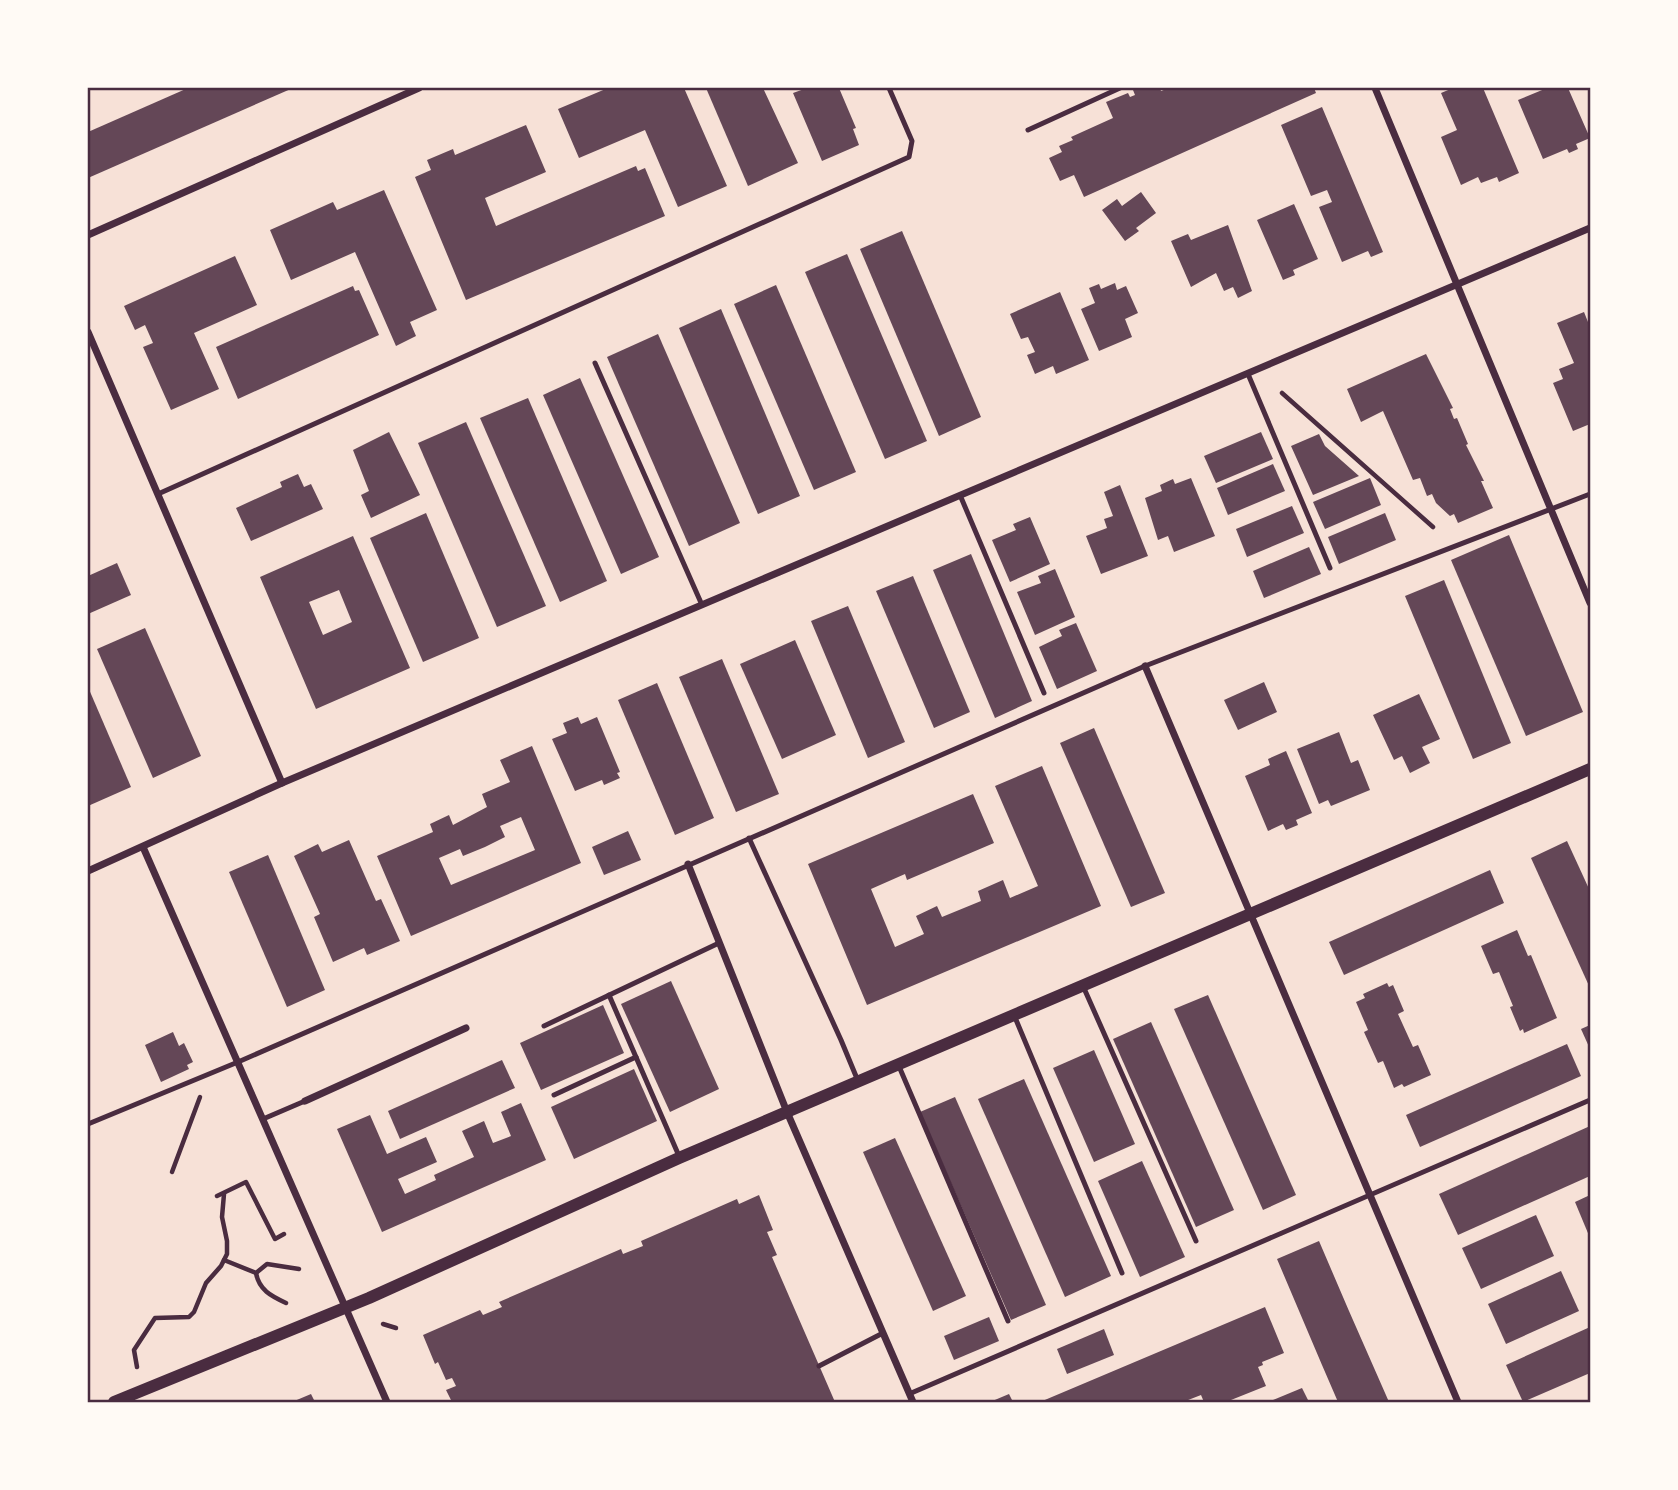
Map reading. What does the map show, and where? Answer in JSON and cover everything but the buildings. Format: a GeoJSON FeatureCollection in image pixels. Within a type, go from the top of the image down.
{"type":"FeatureCollection","features":[{"type":"Feature","properties":{"kind":"street"},"geometry":{"type":"LineString","coordinates":[[88,234],[419,88]]}},
{"type":"Feature","properties":{"kind":"street"},"geometry":{"type":"LineString","coordinates":[[1375,88],[1591,603]]}},
{"type":"Feature","properties":{"kind":"street"},"geometry":{"type":"LineString","coordinates":[[88,871],[282,783],[1591,228]]}},
{"type":"Feature","properties":{"kind":"street"},"geometry":{"type":"LineString","coordinates":[[88,332],[282,783]]}},
{"type":"Feature","properties":{"kind":"street"},"geometry":{"type":"LineString","coordinates":[[1146,666],[1458,1402]]}},
{"type":"Feature","properties":{"kind":"street"},"geometry":{"type":"LineString","coordinates":[[114,1402],[346,1308],[679,1158],[1591,769]]}},
{"type":"Feature","properties":{"kind":"street"},"geometry":{"type":"LineString","coordinates":[[143,847],[387,1402]]}},
{"type":"Feature","properties":{"kind":"street"},"geometry":{"type":"LineString","coordinates":[[688,864],[787,1112],[913,1402]]}},
{"type":"Feature","properties":{"kind":"street"},"geometry":{"type":"LineString","coordinates":[[305,1101],[466,1028]]}},
{"type":"Feature","properties":{"kind":"lane"},"geometry":{"type":"LineString","coordinates":[[158,494],[908,157],[912,142],[889,88]]}},
{"type":"Feature","properties":{"kind":"lane"},"geometry":{"type":"LineString","coordinates":[[1028,130],[1120,88]]}},
{"type":"Feature","properties":{"kind":"lane"},"geometry":{"type":"LineString","coordinates":[[595,363],[702,605]]}},
{"type":"Feature","properties":{"kind":"lane"},"geometry":{"type":"LineString","coordinates":[[1248,374],[1330,568]]}},
{"type":"Feature","properties":{"kind":"lane"},"geometry":{"type":"LineString","coordinates":[[88,1124],[237,1062],[1146,666],[1591,494]]}},
{"type":"Feature","properties":{"kind":"lane"},"geometry":{"type":"LineString","coordinates":[[960,495],[1044,693]]}},
{"type":"Feature","properties":{"kind":"lane"},"geometry":{"type":"LineString","coordinates":[[749,838],[858,1082]]}},
{"type":"Feature","properties":{"kind":"lane"},"geometry":{"type":"LineString","coordinates":[[544,1027],[719,943]]}},
{"type":"Feature","properties":{"kind":"lane"},"geometry":{"type":"LineString","coordinates":[[1083,986],[1196,1241]]}},
{"type":"Feature","properties":{"kind":"lane"},"geometry":{"type":"LineString","coordinates":[[610,995],[679,1158]]}},
{"type":"Feature","properties":{"kind":"lane"},"geometry":{"type":"LineString","coordinates":[[1014,1015],[1122,1273]]}},
{"type":"Feature","properties":{"kind":"lane"},"geometry":{"type":"LineString","coordinates":[[554,1094],[636,1056]]}},
{"type":"Feature","properties":{"kind":"lane"},"geometry":{"type":"LineString","coordinates":[[898,1064],[1008,1321]]}},
{"type":"Feature","properties":{"kind":"lane"},"geometry":{"type":"LineString","coordinates":[[909,1394],[1591,1100]]}},
{"type":"Feature","properties":{"kind":"lane"},"geometry":{"type":"LineString","coordinates":[[263,1119],[305,1101]]}},
{"type":"Feature","properties":{"kind":"lane"},"geometry":{"type":"LineString","coordinates":[[819,1366],[883,1333]]}},
{"type":"Feature","properties":{"kind":"path"},"geometry":{"type":"LineString","coordinates":[[1282,393],[1433,527]]}},
{"type":"Feature","properties":{"kind":"path"},"geometry":{"type":"LineString","coordinates":[[172,1172],[200,1097]]}},
{"type":"Feature","properties":{"kind":"path"},"geometry":{"type":"LineString","coordinates":[[217,1196],[246,1182],[275,1239],[284,1234]]}},
{"type":"Feature","properties":{"kind":"path"},"geometry":{"type":"LineString","coordinates":[[137,1367],[134,1350],[151,1321],[159,1317],[190,1317],[206,1283],[225,1261],[228,1248],[222,1216],[224,1194]]}},
{"type":"Feature","properties":{"kind":"path"},"geometry":{"type":"LineString","coordinates":[[225,1261],[256,1273]]}},
{"type":"Feature","properties":{"kind":"path"},"geometry":{"type":"LineString","coordinates":[[256,1273],[267,1264],[299,1269]]}},
{"type":"Feature","properties":{"kind":"path"},"geometry":{"type":"LineString","coordinates":[[256,1273],[258,1283],[266,1292],[286,1303]]}},
{"type":"Feature","properties":{"kind":"path"},"geometry":{"type":"LineString","coordinates":[[383,1324],[397,1328]]}}]}
